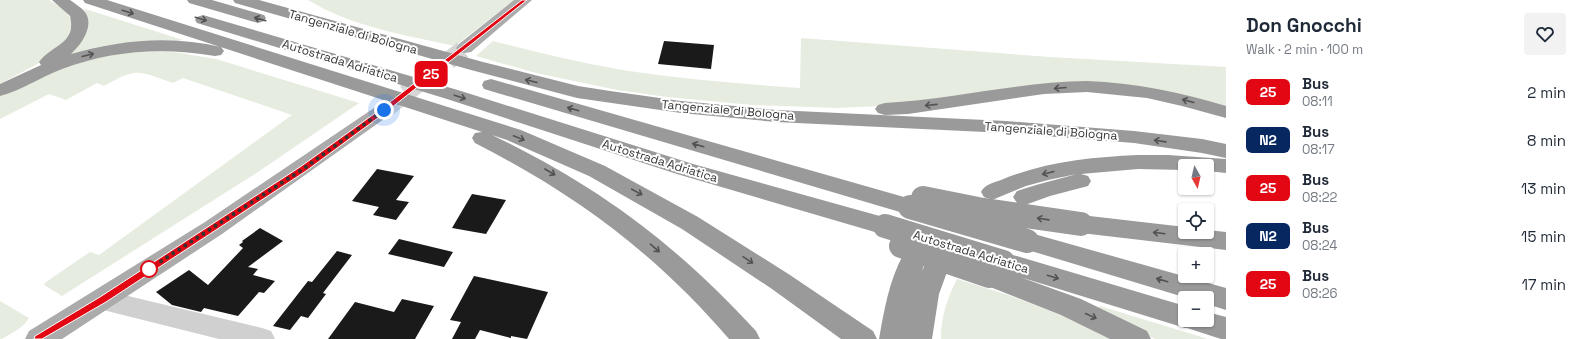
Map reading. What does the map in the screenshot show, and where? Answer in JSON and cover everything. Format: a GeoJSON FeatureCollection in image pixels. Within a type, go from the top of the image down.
{"type":"FeatureCollection","features":[{"type":"Feature","properties":{"kind":"highway"},"geometry":{"type":"LineString","coordinates":[[0,89],[54,58],[74,38],[80,26],[79,18],[72,8],[60,0]]}},
{"type":"Feature","properties":{"kind":"highway"},"geometry":{"type":"LineString","coordinates":[[91,0],[372,95],[463,129],[507,149],[552,173],[598,203],[651,244],[682,271],[746,339]]}},
{"type":"Feature","properties":{"kind":"highway","name":"Autostrada Adriatica"},"geometry":{"type":"LineString","coordinates":[[137,0],[454,95],[996,269],[1178,314]]}},
{"type":"Feature","properties":{"kind":"highway","name":"Autostrada Adriatica"},"geometry":{"type":"LineString","coordinates":[[195,0],[724,153],[917,203],[1026,241],[1226,299]]}},
{"type":"Feature","properties":{"kind":"highway","name":"Tangenziale di Bologna"},"geometry":{"type":"LineString","coordinates":[[241,0],[462,54],[554,86],[610,97],[681,107],[776,116],[1006,127],[1113,135],[1202,146],[1226,151]]}},
{"type":"Feature","properties":{"kind":"highway"},"geometry":{"type":"LineString","coordinates":[[298,0],[313,10],[338,21],[402,40],[462,54]]}},
{"type":"Feature","properties":{"kind":"highway"},"geometry":{"type":"LineString","coordinates":[[0,89],[72,59],[114,49],[154,45],[175,45],[206,49],[235,56],[372,95],[514,136],[597,171],[690,223],[775,278],[857,335]]}},
{"type":"Feature","properties":{"kind":"highway"},"geometry":{"type":"LineString","coordinates":[[610,97],[762,108],[855,110],[915,107],[1032,91],[1090,87],[1151,94],[1183,100],[1226,112]]}},
{"type":"Feature","properties":{"kind":"highway"},"geometry":{"type":"LineString","coordinates":[[992,192],[1028,178],[1055,171],[1096,165],[1132,162],[1166,162],[1226,166]]}},
{"type":"Feature","properties":{"kind":"highway"},"geometry":{"type":"LineString","coordinates":[[1025,197],[1072,183],[1100,178],[1162,174],[1178,175]]}},
{"type":"Feature","properties":{"kind":"highway"},"geometry":{"type":"LineString","coordinates":[[1214,176],[1226,177]]}},
{"type":"Feature","properties":{"kind":"highway"},"geometry":{"type":"LineString","coordinates":[[917,203],[978,209],[1081,224],[1226,241]]}},
{"type":"Feature","properties":{"kind":"highway"},"geometry":{"type":"LineString","coordinates":[[893,339],[900,300],[923,267],[926,294],[918,339]]}},
{"type":"Feature","properties":{"kind":"highway"},"geometry":{"type":"LineString","coordinates":[[996,269],[1137,339]]}},
{"type":"Feature","properties":{"kind":"highway"},"geometry":{"type":"LineString","coordinates":[[1214,325],[1226,329]]}},
{"type":"Feature","properties":{"kind":"main road"},"geometry":{"type":"LineString","coordinates":[[462,54],[524,0]]}},
{"type":"Feature","properties":{"kind":"main road"},"geometry":{"type":"LineString","coordinates":[[38,339],[103,300],[303,169],[372,95]]}},
{"type":"Feature","properties":{"kind":"street"},"geometry":{"type":"LineString","coordinates":[[103,300],[262,339]]}},
{"type":"Feature","properties":{"kind":"shaded area"},"geometry":{"type":"Polygon","coordinates":[[[0,0],[49,0],[62,8],[73,21],[68,37],[43,61],[0,84],[0,0]]]}},
{"type":"Feature","properties":{"kind":"shaded area"},"geometry":{"type":"Polygon","coordinates":[[[308,0],[514,0],[455,46],[398,34],[361,24],[342,17],[308,0]]]}},
{"type":"Feature","properties":{"kind":"shaded area"},"geometry":{"type":"Polygon","coordinates":[[[84,9],[183,40],[64,57],[86,15],[84,9]]]}},
{"type":"Feature","properties":{"kind":"shaded area"},"geometry":{"type":"Polygon","coordinates":[[[801,38],[1050,57],[1226,67],[1226,107],[1119,86],[881,106],[838,108],[752,105],[667,97],[617,90],[536,73],[476,56],[493,41],[582,62],[636,72],[698,80],[800,88],[801,38]]]}},
{"type":"Feature","properties":{"kind":"shaded area"},"geometry":{"type":"Polygon","coordinates":[[[124,51],[174,52],[216,59],[359,103],[258,172],[62,296],[44,285],[46,282],[90,252],[99,255],[292,115],[183,78],[173,83],[138,73],[124,76],[104,86],[97,83],[66,100],[49,94],[0,119],[0,94],[61,67],[124,51]]]}},
{"type":"Feature","properties":{"kind":"shaded area"},"geometry":{"type":"Polygon","coordinates":[[[957,279],[1008,295],[1082,323],[1113,339],[941,339],[945,308],[957,279]]]}},
{"type":"Feature","properties":{"kind":"shaded area"},"geometry":{"type":"Polygon","coordinates":[[[0,301],[29,318],[27,322],[2,339],[0,339],[0,301]]]}},
{"type":"Feature","properties":{"kind":"shaded area"},"geometry":{"type":"Polygon","coordinates":[[[1100,306],[1208,339],[1155,339],[1099,310],[1097,308],[1100,306]]]}},
{"type":"Feature","properties":{"kind":"building"},"geometry":{"type":"Polygon","coordinates":[[[664,41],[714,45],[711,69],[658,64],[664,41]]]}},
{"type":"Feature","properties":{"kind":"building"},"geometry":{"type":"Polygon","coordinates":[[[377,169],[414,176],[396,200],[409,202],[396,220],[373,215],[379,207],[352,201],[377,169]]]}},
{"type":"Feature","properties":{"kind":"building"},"geometry":{"type":"Polygon","coordinates":[[[472,194],[506,200],[486,234],[452,228],[472,194]]]}},
{"type":"Feature","properties":{"kind":"building"},"geometry":{"type":"Polygon","coordinates":[[[260,228],[283,241],[248,267],[258,269],[253,275],[275,281],[264,293],[259,292],[238,316],[204,308],[201,312],[172,305],[156,292],[189,270],[208,285],[243,248],[239,245],[243,242],[242,241],[260,228]]]}},
{"type":"Feature","properties":{"kind":"building"},"geometry":{"type":"Polygon","coordinates":[[[399,239],[453,252],[444,267],[388,254],[399,239]]]}},
{"type":"Feature","properties":{"kind":"building"},"geometry":{"type":"Polygon","coordinates":[[[337,251],[352,255],[323,293],[326,294],[308,318],[301,316],[290,330],[273,326],[308,281],[312,282],[337,251]]]}},
{"type":"Feature","properties":{"kind":"building"},"geometry":{"type":"Polygon","coordinates":[[[474,276],[548,292],[527,339],[511,336],[511,338],[480,330],[475,339],[452,339],[461,322],[450,320],[474,276]]]}},
{"type":"Feature","properties":{"kind":"building"},"geometry":{"type":"Polygon","coordinates":[[[402,299],[434,306],[415,339],[328,339],[355,302],[394,312],[402,299]]]}},
{"type":"Feature","properties":{"kind":"tunnel"},"geometry":{"type":"LineString","coordinates":[[384,110],[465,48]]}},
{"type":"Feature","properties":{"kind":"bus line","name":"25"},"geometry":{"type":"LineString","coordinates":[[39,339],[103,300],[303,169],[384,110],[465,48],[524,0]]}},
{"type":"Feature","properties":{"kind":"route"},"geometry":{"type":"LineString","coordinates":[[149,269],[303,169],[384,110]]}}]}
